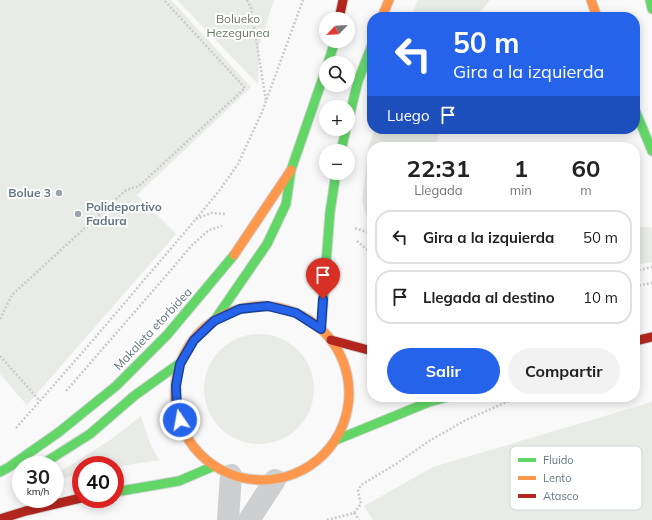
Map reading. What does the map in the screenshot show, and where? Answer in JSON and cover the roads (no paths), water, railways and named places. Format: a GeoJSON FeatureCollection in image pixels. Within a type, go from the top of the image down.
{"type":"FeatureCollection","features":[{"type":"Feature","properties":{"kind":"street"},"geometry":{"type":"LineString","coordinates":[[340,12],[343,0]]}},
{"type":"Feature","properties":{"kind":"street"},"geometry":{"type":"LineString","coordinates":[[384,12],[389,0]]}},
{"type":"Feature","properties":{"kind":"street"},"geometry":{"type":"LineString","coordinates":[[591,0],[596,12]]}},
{"type":"Feature","properties":{"kind":"street"},"geometry":{"type":"LineString","coordinates":[[650,0],[652,9]]}},
{"type":"Feature","properties":{"kind":"street"},"geometry":{"type":"LineString","coordinates":[[353,100],[358,81],[367,58]]}},
{"type":"Feature","properties":{"kind":"street"},"geometry":{"type":"LineString","coordinates":[[214,321],[240,309],[268,306],[296,313],[321,329],[331,340],[342,358],[348,378],[349,400],[345,420],[336,440],[320,459],[300,472],[275,480],[251,480],[223,470],[197,451],[184,431],[177,409],[176,394],[180,364],[194,340],[214,321],[267,244],[286,204],[292,170],[319,91]]}},
{"type":"Feature","properties":{"kind":"street"},"geometry":{"type":"LineString","coordinates":[[640,122],[652,151]]}},
{"type":"Feature","properties":{"kind":"street","name":"Makaleta etorbidea"},"geometry":{"type":"LineString","coordinates":[[0,472],[10,467],[59,432],[110,390],[167,335],[238,250],[292,170]]}},
{"type":"Feature","properties":{"kind":"street"},"geometry":{"type":"LineString","coordinates":[[321,329],[330,212],[335,180]]}},
{"type":"Feature","properties":{"kind":"street"},"geometry":{"type":"LineString","coordinates":[[640,340],[652,337]]}},
{"type":"Feature","properties":{"kind":"street"},"geometry":{"type":"LineString","coordinates":[[331,340],[367,350]]}},
{"type":"Feature","properties":{"kind":"street"},"geometry":{"type":"LineString","coordinates":[[55,456],[90,434],[134,396],[180,364]]}},
{"type":"Feature","properties":{"kind":"street"},"geometry":{"type":"LineString","coordinates":[[336,440],[429,402]]}},
{"type":"Feature","properties":{"kind":"street"},"geometry":{"type":"LineString","coordinates":[[124,490],[179,481],[223,470]]}},
{"type":"Feature","properties":{"kind":"street"},"geometry":{"type":"LineString","coordinates":[[223,470],[228,520]]}},
{"type":"Feature","properties":{"kind":"street"},"geometry":{"type":"LineString","coordinates":[[249,520],[275,480]]}},
{"type":"Feature","properties":{"kind":"street"},"geometry":{"type":"LineString","coordinates":[[0,519],[72,500]]}},
{"type":"Feature","properties":{"kind":"place","name":"Bolue 3"},"geometry":{"type":"Point","coordinates":[59,193]}},
{"type":"Feature","properties":{"kind":"place","name":"Polideportivo Fadura"},"geometry":{"type":"Point","coordinates":[78,214]}},
{"type":"Feature","properties":{"kind":"park label","name":"Bolueko Hezegunea"},"geometry":{"type":"Point","coordinates":[238,26]}}]}
